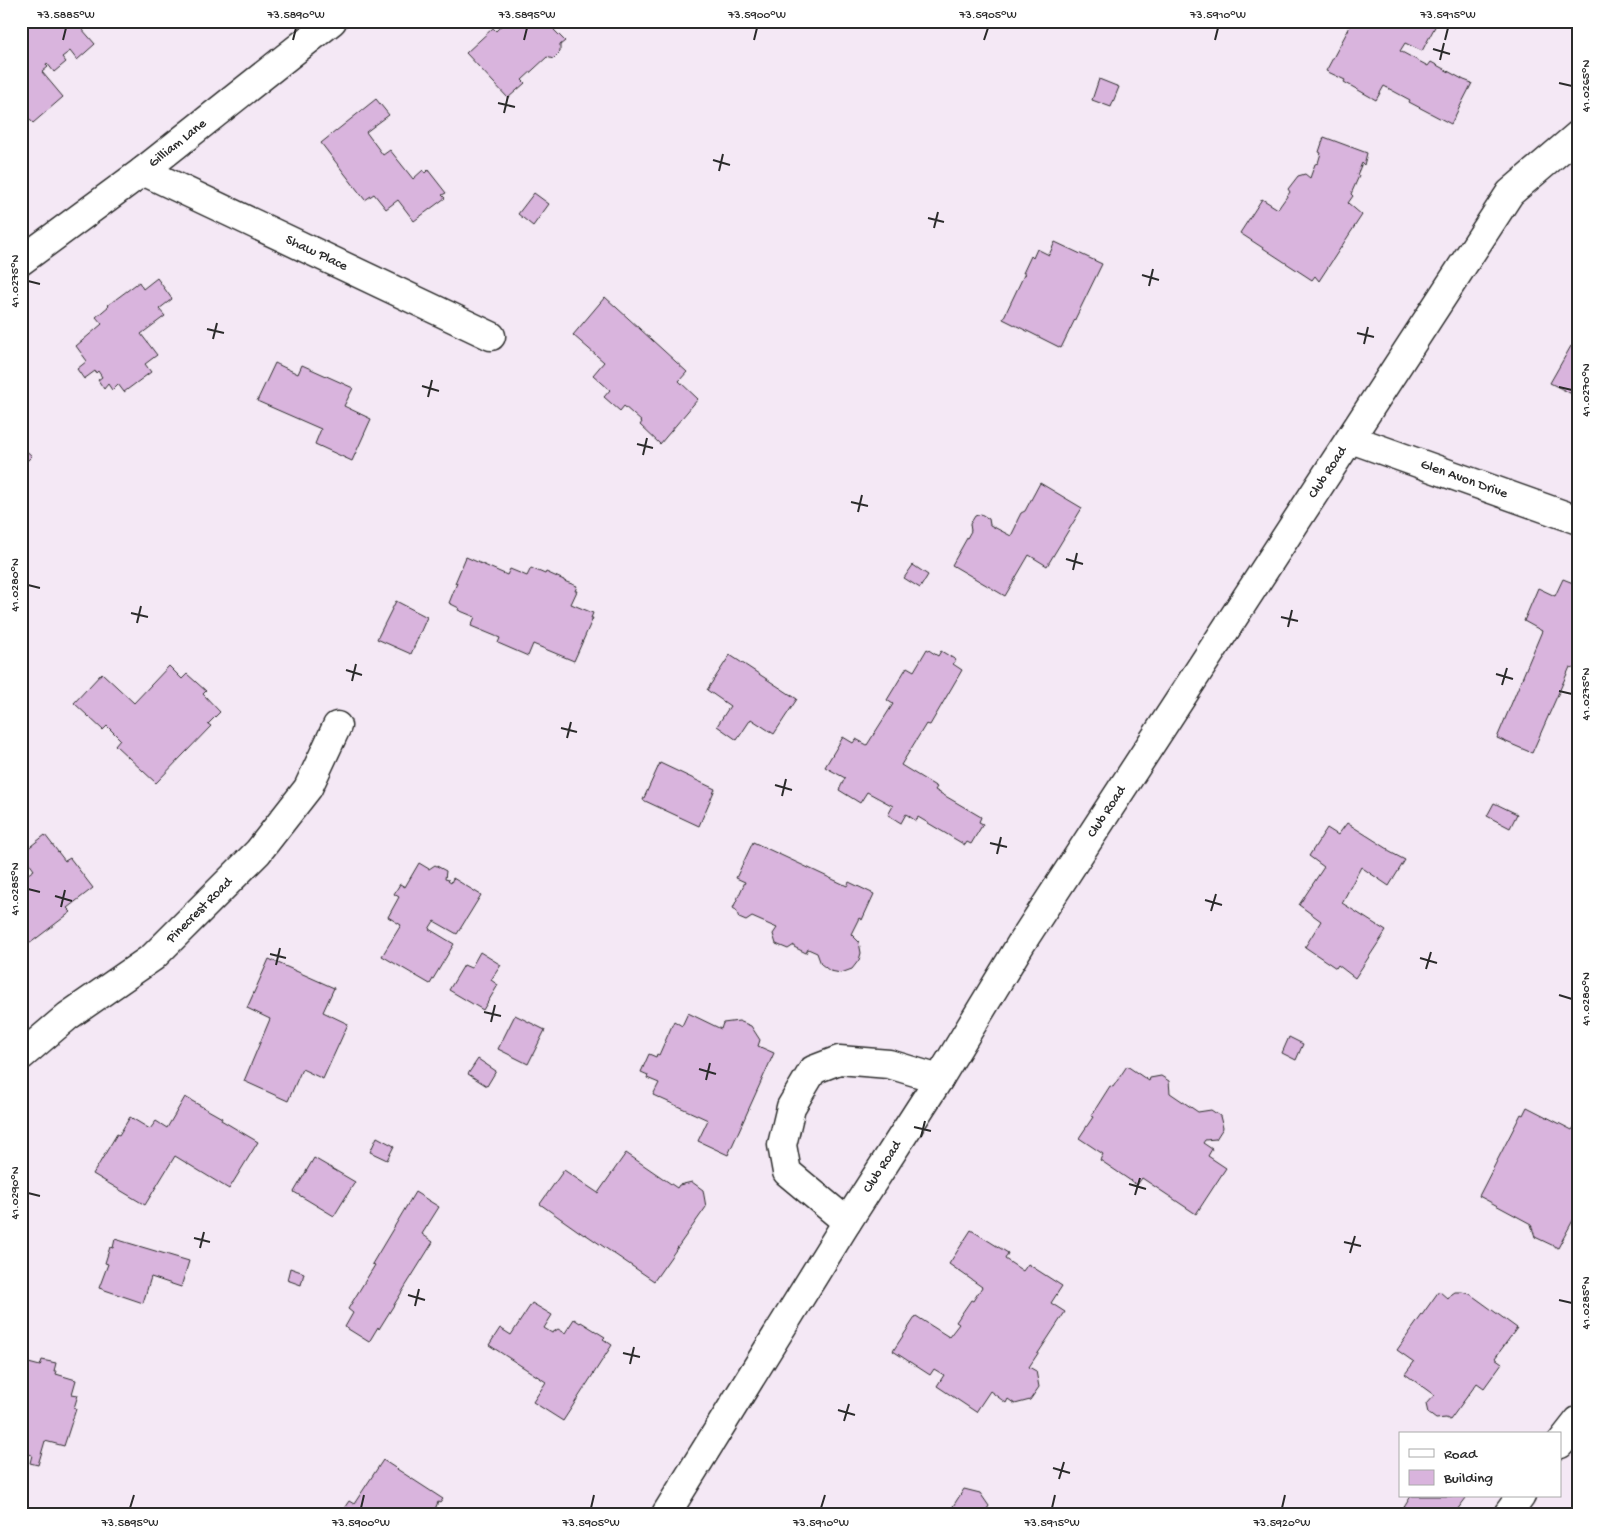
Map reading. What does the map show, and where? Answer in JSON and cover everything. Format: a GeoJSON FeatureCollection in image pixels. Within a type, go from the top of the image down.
{"type":"FeatureCollection","features":[{"type":"Feature","properties":{"kind":"street","name":"Gilliam Lane"},"geometry":{"type":"LineString","coordinates":[[21,261],[143,171],[332,21]]}},
{"type":"Feature","properties":{"kind":"street","name":"Club Road"},"geometry":{"type":"LineString","coordinates":[[666,1514],[847,1222],[939,1079],[1022,942],[1510,193],[1578,135]]}},
{"type":"Feature","properties":{"kind":"street","name":"Shaw Place"},"geometry":{"type":"LineString","coordinates":[[143,171],[491,336]]}},
{"type":"Feature","properties":{"kind":"street","name":"Glen Avon Drive"},"geometry":{"type":"LineString","coordinates":[[1351,439],[1578,520]]}},
{"type":"Feature","properties":{"kind":"street","name":"Pinecrest Road"},"geometry":{"type":"LineString","coordinates":[[21,1056],[68,1016],[153,957],[258,852],[308,788],[337,726]]}},
{"type":"Feature","properties":{"kind":"street"},"geometry":{"type":"LineString","coordinates":[[847,1222],[787,1172],[782,1145],[791,1107],[813,1070],[840,1060],[889,1064],[939,1079]]}},
{"type":"Feature","properties":{"kind":"street"},"geometry":{"type":"LineString","coordinates":[[1562,1441],[1578,1421]]}},
{"type":"Feature","properties":{"kind":"street"},"geometry":{"type":"LineString","coordinates":[[1508,1514],[1520,1498]]}},
{"type":"Feature","properties":{"kind":"building"},"geometry":{"type":"Polygon","coordinates":[[[21,21],[75,21],[95,44],[77,60],[70,51],[62,57],[66,62],[54,72],[47,63],[48,67],[42,72],[63,97],[33,123],[21,110],[21,21]]]}},
{"type":"Feature","properties":{"kind":"building"},"geometry":{"type":"Polygon","coordinates":[[[506,21],[563,21],[554,30],[565,41],[560,45],[560,52],[553,59],[547,57],[522,80],[525,83],[508,98],[466,53],[493,28],[496,31],[506,21]]]}},
{"type":"Feature","properties":{"kind":"building"},"geometry":{"type":"Polygon","coordinates":[[[1353,21],[1438,21],[1422,51],[1405,43],[1400,51],[1428,66],[1431,62],[1472,83],[1451,124],[1409,102],[1410,100],[1384,86],[1376,100],[1344,82],[1345,80],[1326,71],[1353,21]]]}},
{"type":"Feature","properties":{"kind":"building"},"geometry":{"type":"Polygon","coordinates":[[[1099,79],[1119,87],[1111,107],[1092,100],[1099,79]]]}},
{"type":"Feature","properties":{"kind":"building"},"geometry":{"type":"Polygon","coordinates":[[[376,99],[389,115],[366,132],[383,155],[390,150],[413,179],[423,170],[425,173],[428,170],[446,193],[442,195],[445,198],[414,221],[398,200],[386,209],[374,194],[365,200],[321,143],[376,99]]]}},
{"type":"Feature","properties":{"kind":"building"},"geometry":{"type":"Polygon","coordinates":[[[1324,137],[1367,153],[1364,165],[1362,163],[1357,175],[1359,176],[1351,194],[1353,196],[1348,203],[1362,215],[1319,281],[1315,276],[1312,280],[1240,233],[1262,199],[1278,209],[1290,192],[1288,189],[1298,176],[1305,174],[1310,178],[1315,164],[1318,163],[1324,137]]]}},
{"type":"Feature","properties":{"kind":"building"},"geometry":{"type":"Polygon","coordinates":[[[534,193],[549,204],[533,226],[518,214],[534,193]]]}},
{"type":"Feature","properties":{"kind":"building"},"geometry":{"type":"Polygon","coordinates":[[[1055,242],[1102,264],[1061,348],[1003,319],[1031,256],[1033,258],[1037,249],[1049,255],[1055,242]]]}},
{"type":"Feature","properties":{"kind":"building"},"geometry":{"type":"Polygon","coordinates":[[[157,278],[172,299],[159,309],[165,316],[141,334],[157,355],[145,364],[151,372],[124,392],[118,384],[112,390],[108,384],[104,389],[98,380],[102,377],[98,371],[84,379],[77,369],[87,361],[76,346],[102,324],[96,317],[108,305],[139,282],[143,289],[157,278]]]}},
{"type":"Feature","properties":{"kind":"building"},"geometry":{"type":"Polygon","coordinates":[[[605,297],[687,372],[679,381],[698,399],[660,444],[640,425],[642,422],[624,406],[620,411],[604,397],[610,390],[593,375],[604,362],[573,335],[605,297]]]}},
{"type":"Feature","properties":{"kind":"building"},"geometry":{"type":"Polygon","coordinates":[[[1571,346],[1578,350],[1578,397],[1550,383],[1571,346]]]}},
{"type":"Feature","properties":{"kind":"building"},"geometry":{"type":"Polygon","coordinates":[[[275,363],[298,374],[302,365],[353,388],[344,406],[371,419],[352,461],[315,444],[321,429],[257,401],[275,363]]]}},
{"type":"Feature","properties":{"kind":"building"},"geometry":{"type":"Polygon","coordinates":[[[21,446],[32,456],[21,467],[21,446]]]}},
{"type":"Feature","properties":{"kind":"building"},"geometry":{"type":"Polygon","coordinates":[[[1040,483],[1082,508],[1047,566],[1029,555],[1005,596],[952,565],[971,531],[970,524],[975,516],[981,514],[989,519],[990,525],[1011,536],[1021,513],[1025,511],[1040,483]]]}},
{"type":"Feature","properties":{"kind":"building"},"geometry":{"type":"Polygon","coordinates":[[[466,557],[507,575],[510,569],[527,576],[531,568],[545,574],[546,572],[577,586],[575,591],[577,591],[571,604],[593,613],[591,618],[593,618],[574,661],[533,644],[528,656],[498,643],[500,638],[471,626],[475,617],[458,610],[459,608],[449,603],[466,557]]]}},
{"type":"Feature","properties":{"kind":"building"},"geometry":{"type":"Polygon","coordinates":[[[913,565],[928,575],[920,588],[904,578],[913,565]]]}},
{"type":"Feature","properties":{"kind":"building"},"geometry":{"type":"Polygon","coordinates":[[[1563,579],[1578,585],[1578,670],[1570,667],[1532,753],[1497,738],[1542,631],[1524,621],[1538,588],[1555,596],[1563,579]]]}},
{"type":"Feature","properties":{"kind":"building"},"geometry":{"type":"Polygon","coordinates":[[[396,601],[427,617],[411,654],[377,639],[396,601]]]}},
{"type":"Feature","properties":{"kind":"building"},"geometry":{"type":"Polygon","coordinates":[[[927,649],[938,656],[941,651],[956,660],[953,664],[962,670],[930,725],[926,724],[901,765],[937,787],[935,790],[981,817],[979,822],[983,824],[971,844],[967,842],[965,845],[918,817],[916,821],[906,814],[901,823],[888,815],[893,806],[867,792],[860,803],[839,790],[845,778],[825,767],[843,737],[853,743],[856,739],[867,745],[893,704],[887,700],[907,667],[914,671],[927,649]]]}},
{"type":"Feature","properties":{"kind":"building"},"geometry":{"type":"Polygon","coordinates":[[[730,655],[797,699],[774,734],[751,719],[737,740],[717,726],[730,706],[707,690],[730,655]]]}},
{"type":"Feature","properties":{"kind":"building"},"geometry":{"type":"Polygon","coordinates":[[[169,666],[182,679],[187,674],[206,691],[203,694],[220,712],[208,724],[211,726],[156,783],[115,745],[120,739],[107,726],[103,730],[74,703],[102,673],[134,703],[169,666]]]}},
{"type":"Feature","properties":{"kind":"building"},"geometry":{"type":"Polygon","coordinates":[[[660,763],[715,789],[699,826],[643,800],[660,763]]]}},
{"type":"Feature","properties":{"kind":"building"},"geometry":{"type":"Polygon","coordinates":[[[1494,803],[1517,814],[1510,828],[1487,816],[1494,803]]]}},
{"type":"Feature","properties":{"kind":"building"},"geometry":{"type":"Polygon","coordinates":[[[1347,823],[1388,849],[1388,851],[1405,860],[1389,886],[1361,867],[1342,903],[1386,931],[1355,978],[1338,965],[1336,968],[1305,947],[1321,921],[1299,905],[1324,867],[1309,856],[1327,828],[1338,835],[1347,823]]]}},
{"type":"Feature","properties":{"kind":"building"},"geometry":{"type":"Polygon","coordinates":[[[45,835],[65,861],[70,858],[93,888],[67,908],[71,912],[21,950],[21,879],[34,870],[22,853],[45,835]]]}},
{"type":"Feature","properties":{"kind":"building"},"geometry":{"type":"Polygon","coordinates":[[[753,842],[847,886],[849,882],[874,894],[862,920],[859,918],[851,934],[859,942],[861,953],[859,960],[852,969],[841,973],[830,971],[821,964],[817,953],[808,949],[806,953],[794,947],[794,945],[788,949],[776,944],[773,934],[777,928],[752,917],[746,921],[739,918],[736,910],[733,908],[745,882],[736,878],[753,842]]]}},
{"type":"Feature","properties":{"kind":"building"},"geometry":{"type":"Polygon","coordinates":[[[419,863],[429,869],[435,865],[446,871],[445,879],[451,883],[453,878],[481,895],[457,934],[434,921],[429,929],[454,944],[430,984],[382,956],[401,925],[388,917],[399,897],[394,894],[400,884],[405,887],[419,863]]]}},
{"type":"Feature","properties":{"kind":"building"},"geometry":{"type":"Polygon","coordinates":[[[480,952],[501,965],[491,980],[498,985],[483,1010],[449,990],[464,965],[471,968],[480,952]]]}},
{"type":"Feature","properties":{"kind":"building"},"geometry":{"type":"Polygon","coordinates":[[[269,959],[334,988],[323,1012],[348,1024],[323,1079],[302,1069],[288,1101],[244,1081],[270,1019],[247,1008],[269,959]]]}},
{"type":"Feature","properties":{"kind":"building"},"geometry":{"type":"Polygon","coordinates":[[[688,1013],[721,1029],[723,1023],[739,1021],[751,1026],[760,1040],[758,1046],[774,1053],[728,1155],[698,1141],[708,1120],[653,1095],[659,1083],[647,1078],[648,1075],[641,1072],[649,1054],[656,1057],[657,1054],[659,1055],[674,1021],[682,1026],[688,1013]]]}},
{"type":"Feature","properties":{"kind":"building"},"geometry":{"type":"Polygon","coordinates":[[[515,1015],[545,1030],[528,1064],[498,1049],[515,1015]]]}},
{"type":"Feature","properties":{"kind":"building"},"geometry":{"type":"Polygon","coordinates":[[[1289,1037],[1303,1044],[1296,1060],[1282,1053],[1289,1037]]]}},
{"type":"Feature","properties":{"kind":"building"},"geometry":{"type":"Polygon","coordinates":[[[478,1059],[496,1071],[487,1086],[468,1074],[478,1059]]]}},
{"type":"Feature","properties":{"kind":"building"},"geometry":{"type":"Polygon","coordinates":[[[1127,1066],[1149,1081],[1150,1078],[1161,1076],[1169,1081],[1170,1093],[1198,1112],[1211,1110],[1220,1116],[1223,1128],[1216,1139],[1205,1140],[1203,1143],[1212,1149],[1208,1156],[1226,1168],[1196,1214],[1142,1178],[1137,1185],[1100,1160],[1103,1154],[1079,1138],[1110,1086],[1113,1087],[1127,1066]]]}},
{"type":"Feature","properties":{"kind":"building"},"geometry":{"type":"Polygon","coordinates":[[[185,1097],[222,1118],[221,1120],[258,1142],[229,1189],[175,1156],[145,1205],[93,1174],[117,1134],[119,1135],[130,1117],[150,1129],[156,1121],[167,1128],[185,1097]]]}},
{"type":"Feature","properties":{"kind":"building"},"geometry":{"type":"Polygon","coordinates":[[[1527,1107],[1572,1130],[1578,1122],[1578,1211],[1558,1248],[1535,1237],[1531,1224],[1479,1196],[1521,1114],[1523,1115],[1527,1107]]]}},
{"type":"Feature","properties":{"kind":"building"},"geometry":{"type":"Polygon","coordinates":[[[377,1137],[394,1146],[387,1160],[370,1152],[377,1137]]]}},
{"type":"Feature","properties":{"kind":"building"},"geometry":{"type":"Polygon","coordinates":[[[626,1153],[677,1188],[679,1185],[692,1182],[703,1190],[706,1207],[654,1281],[540,1204],[564,1170],[598,1193],[626,1153]]]}},
{"type":"Feature","properties":{"kind":"building"},"geometry":{"type":"Polygon","coordinates":[[[314,1158],[355,1182],[334,1216],[294,1192],[314,1158]]]}},
{"type":"Feature","properties":{"kind":"building"},"geometry":{"type":"Polygon","coordinates":[[[415,1192],[439,1207],[422,1234],[433,1242],[369,1342],[345,1327],[353,1313],[348,1309],[375,1265],[372,1264],[415,1192]]]}},
{"type":"Feature","properties":{"kind":"building"},"geometry":{"type":"Polygon","coordinates":[[[971,1230],[1008,1253],[1005,1259],[1023,1271],[1028,1264],[1062,1286],[1051,1303],[1065,1312],[1029,1367],[1036,1371],[1039,1387],[1030,1400],[1015,1404],[1008,1399],[1006,1403],[990,1391],[976,1412],[937,1386],[944,1375],[934,1369],[930,1375],[893,1351],[916,1316],[949,1337],[959,1324],[956,1322],[982,1287],[949,1264],[971,1230]]]}},
{"type":"Feature","properties":{"kind":"building"},"geometry":{"type":"Polygon","coordinates":[[[115,1239],[189,1261],[181,1287],[151,1277],[143,1303],[99,1288],[108,1264],[105,1263],[110,1247],[113,1248],[115,1239]]]}},
{"type":"Feature","properties":{"kind":"building"},"geometry":{"type":"Polygon","coordinates":[[[290,1268],[304,1273],[301,1285],[287,1280],[290,1268]]]}},
{"type":"Feature","properties":{"kind":"building"},"geometry":{"type":"Polygon","coordinates":[[[1439,1291],[1448,1299],[1455,1292],[1470,1294],[1517,1328],[1495,1358],[1502,1363],[1484,1388],[1477,1383],[1450,1420],[1446,1418],[1436,1419],[1428,1413],[1426,1404],[1434,1395],[1405,1374],[1414,1362],[1397,1350],[1439,1291]]]}},
{"type":"Feature","properties":{"kind":"building"},"geometry":{"type":"Polygon","coordinates":[[[532,1303],[552,1315],[544,1328],[552,1333],[558,1329],[565,1333],[574,1319],[605,1337],[603,1339],[612,1345],[563,1421],[533,1402],[546,1382],[489,1345],[500,1328],[511,1335],[532,1303]]]}},
{"type":"Feature","properties":{"kind":"building"},"geometry":{"type":"Polygon","coordinates":[[[42,1360],[56,1363],[54,1371],[57,1371],[56,1374],[76,1380],[72,1394],[78,1395],[74,1408],[76,1409],[64,1446],[45,1441],[38,1465],[30,1463],[32,1455],[21,1452],[21,1361],[40,1366],[42,1360]]]}},
{"type":"Feature","properties":{"kind":"building"},"geometry":{"type":"Polygon","coordinates":[[[383,1460],[443,1499],[440,1503],[438,1502],[433,1514],[340,1514],[349,1501],[354,1504],[383,1460]]]}},
{"type":"Feature","properties":{"kind":"building"},"geometry":{"type":"Polygon","coordinates":[[[964,1489],[980,1493],[989,1506],[984,1514],[948,1514],[964,1489]]]}},
{"type":"Feature","properties":{"kind":"building"},"geometry":{"type":"Polygon","coordinates":[[[1410,1498],[1466,1498],[1454,1514],[1400,1514],[1410,1498]]]}}]}
